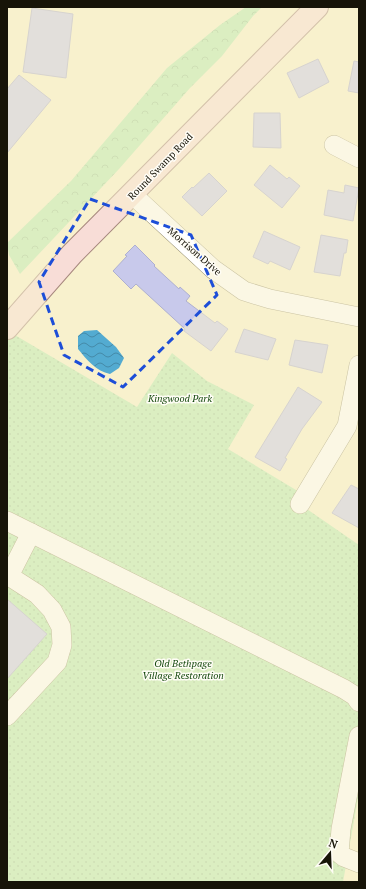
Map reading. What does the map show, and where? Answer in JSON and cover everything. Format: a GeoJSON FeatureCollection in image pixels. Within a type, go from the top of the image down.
{"type":"FeatureCollection","features":[{"type":"Feature","properties":{"kind":"main road","name":"Round Swamp Road"},"geometry":{"type":"LineString","coordinates":[[7,328],[72,254],[132,195],[316,7]]}},
{"type":"Feature","properties":{"kind":"street"},"geometry":{"type":"LineString","coordinates":[[334,145],[359,158]]}},
{"type":"Feature","properties":{"kind":"street","name":"Morrison Drive"},"geometry":{"type":"LineString","coordinates":[[132,195],[213,268],[244,291],[270,300],[359,316]]}},
{"type":"Feature","properties":{"kind":"street"},"geometry":{"type":"LineString","coordinates":[[300,504],[347,426],[359,365]]}},
{"type":"Feature","properties":{"kind":"street"},"geometry":{"type":"LineString","coordinates":[[7,521],[344,689],[355,696],[359,702]]}},
{"type":"Feature","properties":{"kind":"street"},"geometry":{"type":"LineString","coordinates":[[7,716],[57,662],[62,644],[61,627],[52,610],[37,594],[8,576],[31,533]]}},
{"type":"Feature","properties":{"kind":"street"},"geometry":{"type":"LineString","coordinates":[[359,736],[341,829],[340,846],[340,853],[344,857],[359,863]]}},
{"type":"Feature","properties":{"kind":"highlighted area"},"geometry":{"type":"Polygon","coordinates":[[[90,199],[191,235],[217,295],[123,387],[64,355],[39,282],[90,199]]]}},
{"type":"Feature","properties":{"kind":"green space"},"geometry":{"type":"Polygon","coordinates":[[[246,7],[262,7],[253,16],[222,56],[190,88],[119,169],[20,274],[9,255],[7,243],[71,181],[167,68],[220,25],[246,7]]]}},
{"type":"Feature","properties":{"kind":"green space","name":"Old Bethpage Village Restoration"},"geometry":{"type":"Polygon","coordinates":[[[8,331],[137,407],[172,353],[207,381],[254,405],[228,449],[306,496],[301,505],[359,545],[359,793],[343,882],[7,882],[8,331]]]}},
{"type":"Feature","properties":{"kind":"water"},"geometry":{"type":"Polygon","coordinates":[[[97,330],[116,347],[124,358],[119,368],[110,374],[96,368],[78,349],[78,336],[84,331],[97,330]]]}},
{"type":"Feature","properties":{"kind":"building"},"geometry":{"type":"Polygon","coordinates":[[[32,8],[73,14],[66,78],[23,72],[32,8]]]}},
{"type":"Feature","properties":{"kind":"building"},"geometry":{"type":"Polygon","coordinates":[[[318,59],[329,82],[299,98],[287,73],[318,59]]]}},
{"type":"Feature","properties":{"kind":"building"},"geometry":{"type":"Polygon","coordinates":[[[354,61],[359,62],[359,93],[348,91],[354,61]]]}},
{"type":"Feature","properties":{"kind":"building"},"geometry":{"type":"Polygon","coordinates":[[[19,75],[51,100],[7,153],[7,89],[19,75]]]}},
{"type":"Feature","properties":{"kind":"building"},"geometry":{"type":"Polygon","coordinates":[[[254,113],[280,113],[281,148],[253,147],[254,113]]]}},
{"type":"Feature","properties":{"kind":"building"},"geometry":{"type":"Polygon","coordinates":[[[270,165],[287,179],[289,177],[300,186],[282,208],[254,185],[270,165]]]}},
{"type":"Feature","properties":{"kind":"building"},"geometry":{"type":"Polygon","coordinates":[[[209,173],[227,191],[202,216],[182,197],[209,173]]]}},
{"type":"Feature","properties":{"kind":"building"},"geometry":{"type":"Polygon","coordinates":[[[345,185],[359,188],[353,221],[324,215],[328,190],[344,193],[345,185]]]}},
{"type":"Feature","properties":{"kind":"building"},"geometry":{"type":"Polygon","coordinates":[[[264,231],[300,247],[290,270],[270,261],[268,264],[253,257],[264,231]]]}},
{"type":"Feature","properties":{"kind":"building"},"geometry":{"type":"Polygon","coordinates":[[[321,235],[348,240],[340,276],[314,272],[321,235]]]}},
{"type":"Feature","properties":{"kind":"building"},"geometry":{"type":"Polygon","coordinates":[[[135,245],[155,265],[154,266],[179,289],[180,287],[190,296],[186,301],[215,323],[217,321],[228,329],[211,351],[184,331],[185,329],[136,284],[131,289],[113,271],[135,245]]]}},
{"type":"Feature","properties":{"kind":"building"},"geometry":{"type":"Polygon","coordinates":[[[244,329],[276,339],[268,360],[235,352],[244,329]]]}},
{"type":"Feature","properties":{"kind":"building"},"geometry":{"type":"Polygon","coordinates":[[[295,340],[328,345],[322,373],[289,365],[295,340]]]}},
{"type":"Feature","properties":{"kind":"building"},"geometry":{"type":"Polygon","coordinates":[[[298,387],[322,402],[302,429],[285,458],[287,459],[280,471],[255,457],[298,387]]]}},
{"type":"Feature","properties":{"kind":"building"},"geometry":{"type":"Polygon","coordinates":[[[351,485],[359,489],[359,528],[332,513],[351,485]]]}},
{"type":"Feature","properties":{"kind":"building"},"geometry":{"type":"Polygon","coordinates":[[[7,599],[47,634],[7,679],[7,599]]]}},
{"type":"Feature","properties":{"kind":"park label","name":"Kingwood Park"},"geometry":{"type":"Point","coordinates":[180,398]}}]}
